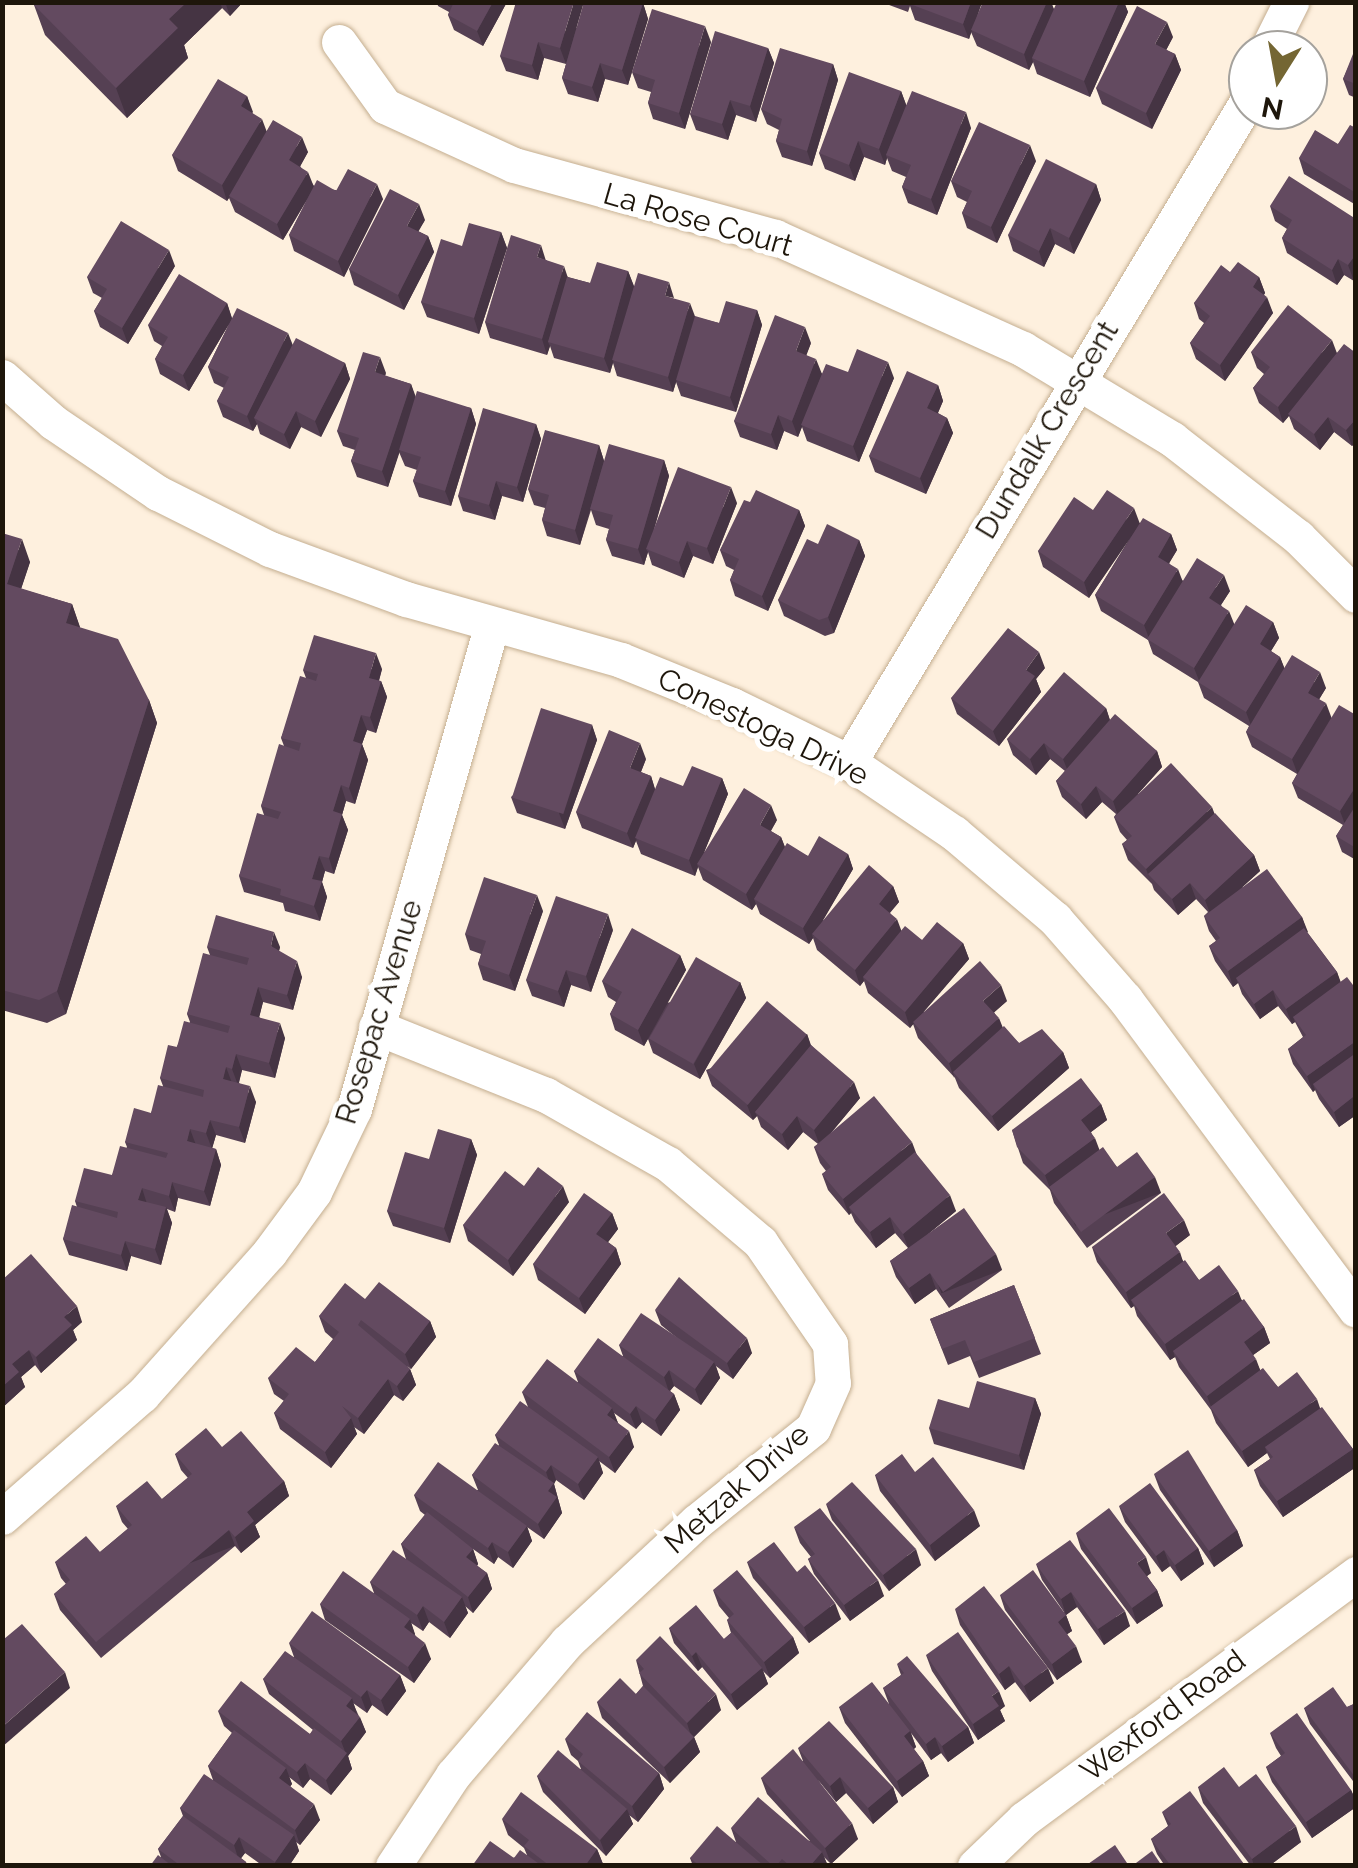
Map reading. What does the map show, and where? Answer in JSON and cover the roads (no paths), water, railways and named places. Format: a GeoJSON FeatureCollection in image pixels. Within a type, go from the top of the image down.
{"type":"FeatureCollection","features":[{"type":"Feature","properties":{"kind":"street"},"geometry":{"type":"LineString","coordinates":[[1277,30],[1291,3]]}},
{"type":"Feature","properties":{"kind":"street","name":"La Rose Court"},"geometry":{"type":"LineString","coordinates":[[339,42],[385,106],[498,158],[620,199],[775,236],[955,312],[1076,381],[1188,452],[1298,536],[1356,595]]}},
{"type":"Feature","properties":{"kind":"street","name":"Dundalk Crescent"},"geometry":{"type":"LineString","coordinates":[[850,762],[1230,130]]}},
{"type":"Feature","properties":{"kind":"street","name":"Conestoga Drive"},"geometry":{"type":"LineString","coordinates":[[2,377],[53,422],[158,493],[270,549],[492,624],[621,660],[850,762],[954,833],[1055,920],[1126,999],[1356,1310]]}},
{"type":"Feature","properties":{"kind":"street","name":"Rosepac Avenue"},"geometry":{"type":"LineString","coordinates":[[2,1516],[142,1395],[270,1254],[322,1176],[354,1109],[492,624]]}},
{"type":"Feature","properties":{"kind":"street","name":"Metzak Drive"},"geometry":{"type":"LineString","coordinates":[[376,1027],[546,1094],[668,1164],[760,1242],[830,1344],[834,1383],[813,1428],[696,1522],[568,1642],[452,1775],[393,1866]]}},
{"type":"Feature","properties":{"kind":"street","name":"Wexford Road"},"geometry":{"type":"LineString","coordinates":[[975,1866],[1024,1819],[1356,1574]]}}]}
